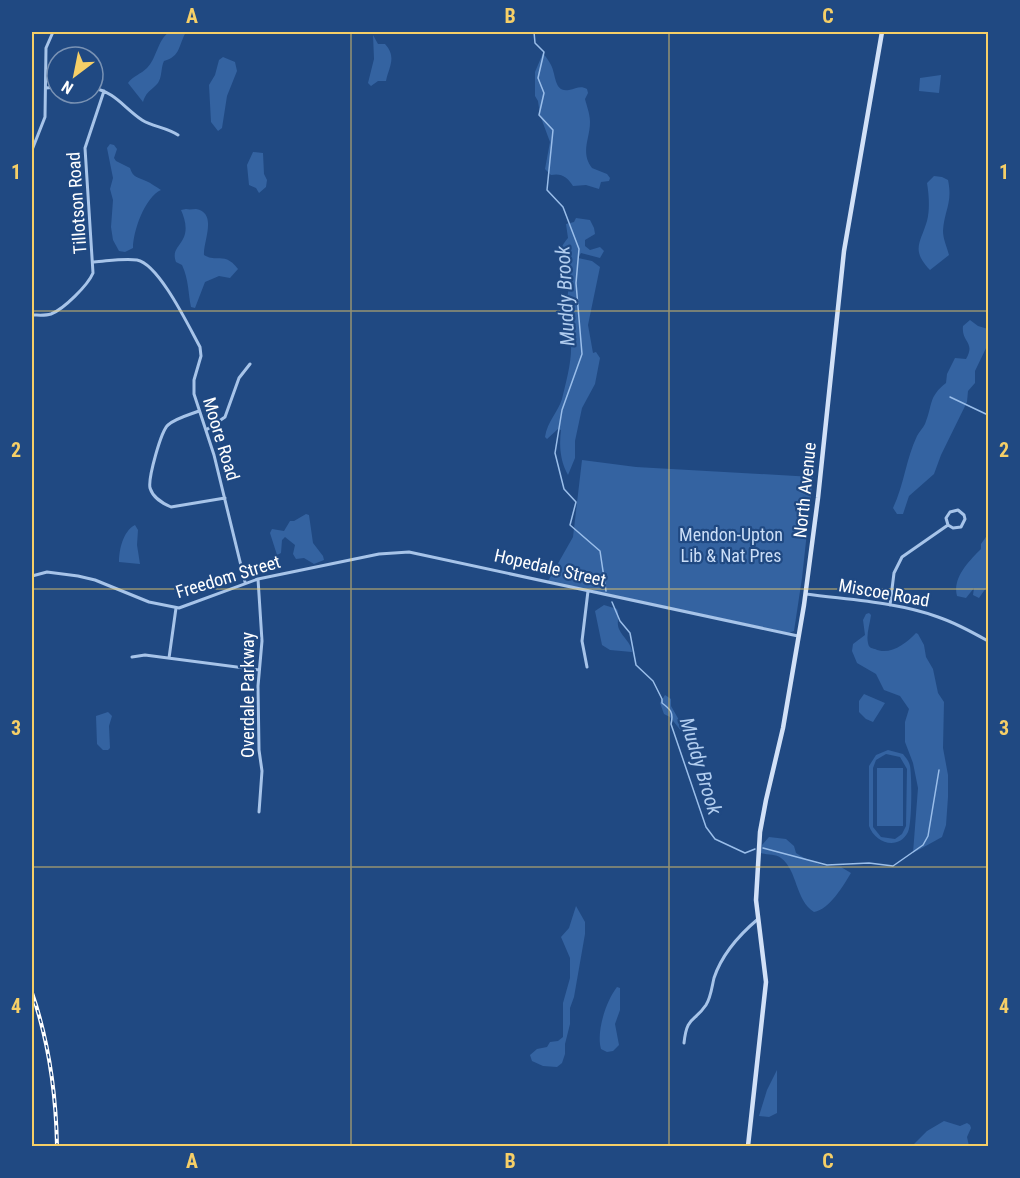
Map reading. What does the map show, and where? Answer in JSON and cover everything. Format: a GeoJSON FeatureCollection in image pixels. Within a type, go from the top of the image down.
{"type":"FeatureCollection","features":[{"type":"Feature","properties":{"kind":"main road","name":"North Avenue"},"geometry":{"type":"LineString","coordinates":[[748,1146],[763,1021],[766,971],[756,888],[762,819],[783,724],[806,594],[844,252],[882,32]]}},
{"type":"Feature","properties":{"kind":"street"},"geometry":{"type":"LineString","coordinates":[[105,92],[144,121],[164,127],[178,135]]}},
{"type":"Feature","properties":{"kind":"street"},"geometry":{"type":"LineString","coordinates":[[32,150],[45,117],[45,105]]}},
{"type":"Feature","properties":{"kind":"street","name":"Tillotson Road"},"geometry":{"type":"LineString","coordinates":[[32,315],[46,315],[59,310],[89,282],[93,273],[85,148],[99,105]]}},
{"type":"Feature","properties":{"kind":"street","name":"Moore Road"},"geometry":{"type":"LineString","coordinates":[[94,262],[137,260],[146,264],[156,273],[200,347],[201,356],[193,385],[214,455],[245,582]]}},
{"type":"Feature","properties":{"kind":"street"},"geometry":{"type":"LineString","coordinates":[[205,430],[218,424],[228,412],[237,383],[249,364]]}},
{"type":"Feature","properties":{"kind":"street"},"geometry":{"type":"LineString","coordinates":[[199,411],[178,419],[165,428],[150,487],[156,498],[171,507],[225,498]]}},
{"type":"Feature","properties":{"kind":"street"},"geometry":{"type":"LineString","coordinates":[[958,510],[964,515],[965,519],[961,527],[953,528],[948,525],[946,518],[950,512],[958,510]]}},
{"type":"Feature","properties":{"kind":"street"},"geometry":{"type":"LineString","coordinates":[[890,605],[894,573],[902,557],[948,525]]}},
{"type":"Feature","properties":{"kind":"street","name":"Hopedale Street"},"geometry":{"type":"LineString","coordinates":[[294,571],[379,554],[409,552],[799,636]]}},
{"type":"Feature","properties":{"kind":"street","name":"Freedom Street"},"geometry":{"type":"LineString","coordinates":[[32,576],[47,572],[78,576],[95,580],[149,602],[176,608],[185,607],[245,582],[294,571]]}},
{"type":"Feature","properties":{"kind":"street","name":"Overdale Parkway"},"geometry":{"type":"LineString","coordinates":[[258,579],[262,641],[259,670],[259,750],[262,771],[259,812]]}},
{"type":"Feature","properties":{"kind":"street"},"geometry":{"type":"LineString","coordinates":[[587,667],[582,640],[588,591]]}},
{"type":"Feature","properties":{"kind":"street","name":"Miscoe Road"},"geometry":{"type":"LineString","coordinates":[[806,594],[890,605],[940,617],[988,640]]}},
{"type":"Feature","properties":{"kind":"street"},"geometry":{"type":"LineString","coordinates":[[170,658],[176,608]]}},
{"type":"Feature","properties":{"kind":"street"},"geometry":{"type":"LineString","coordinates":[[132,657],[146,655],[259,670]]}},
{"type":"Feature","properties":{"kind":"street"},"geometry":{"type":"LineString","coordinates":[[684,1041],[689,1023],[708,1001],[723,958],[747,928],[758,919]]}},
{"type":"Feature","properties":{"kind":"green space"},"geometry":{"type":"Polygon","coordinates":[[[169,32],[177,34],[186,32],[176,53],[164,61],[159,81],[143,102],[128,83],[150,64],[162,40],[169,32]]]}},
{"type":"Feature","properties":{"kind":"green space"},"geometry":{"type":"Polygon","coordinates":[[[373,35],[378,44],[385,44],[389,49],[391,58],[386,81],[378,81],[371,86],[368,83],[374,59],[373,35]]]}},
{"type":"Feature","properties":{"kind":"green space"},"geometry":{"type":"Polygon","coordinates":[[[543,53],[561,89],[569,90],[580,87],[587,89],[585,99],[590,122],[586,145],[588,162],[592,168],[607,174],[610,178],[609,181],[601,182],[599,189],[586,185],[573,186],[564,176],[551,175],[545,169],[550,142],[535,96],[535,72],[543,53]]]}},
{"type":"Feature","properties":{"kind":"green space"},"geometry":{"type":"Polygon","coordinates":[[[223,57],[235,62],[237,71],[227,96],[222,128],[218,131],[211,122],[209,85],[215,75],[219,60],[223,57]]]}},
{"type":"Feature","properties":{"kind":"green space"},"geometry":{"type":"Polygon","coordinates":[[[941,75],[939,93],[919,91],[920,78],[941,75]]]}},
{"type":"Feature","properties":{"kind":"green space"},"geometry":{"type":"Polygon","coordinates":[[[110,144],[117,149],[114,158],[116,161],[130,168],[136,177],[161,190],[145,207],[135,233],[133,248],[125,252],[119,251],[113,240],[111,227],[113,200],[110,189],[113,178],[107,148],[110,144]]]}},
{"type":"Feature","properties":{"kind":"green space"},"geometry":{"type":"Polygon","coordinates":[[[253,152],[263,153],[264,174],[267,180],[266,187],[259,193],[256,188],[249,185],[247,165],[253,152]]]}},
{"type":"Feature","properties":{"kind":"green space"},"geometry":{"type":"Polygon","coordinates":[[[934,176],[948,180],[949,201],[943,231],[949,255],[930,270],[921,257],[919,247],[928,216],[927,183],[934,176]]]}},
{"type":"Feature","properties":{"kind":"green space"},"geometry":{"type":"Polygon","coordinates":[[[196,209],[206,216],[208,228],[204,255],[229,260],[238,269],[230,278],[219,276],[205,282],[195,308],[191,307],[182,265],[176,262],[175,258],[176,250],[183,239],[186,228],[181,210],[196,209]]]}},
{"type":"Feature","properties":{"kind":"green space"},"geometry":{"type":"Polygon","coordinates":[[[576,218],[590,220],[594,228],[595,234],[585,240],[585,246],[590,250],[600,247],[604,251],[600,258],[581,253],[578,258],[592,261],[600,267],[588,325],[593,353],[596,352],[600,358],[595,384],[582,408],[575,441],[575,458],[568,475],[561,453],[561,430],[558,429],[547,439],[545,437],[562,399],[570,364],[571,339],[565,308],[568,291],[560,252],[568,238],[566,224],[574,222],[576,218]]]}},
{"type":"Feature","properties":{"kind":"green space"},"geometry":{"type":"Polygon","coordinates":[[[970,320],[988,329],[988,344],[975,371],[975,383],[968,391],[967,402],[934,474],[909,496],[903,514],[897,514],[893,508],[913,445],[925,424],[934,397],[946,383],[947,374],[955,358],[966,359],[969,353],[963,326],[970,320]]]}},
{"type":"Feature","properties":{"kind":"green space","name":"Mendon-Upton Lib & Nat Pres"},"geometry":{"type":"Polygon","coordinates":[[[582,460],[636,467],[813,477],[794,631],[789,633],[548,581],[573,537],[582,460]]]}},
{"type":"Feature","properties":{"kind":"green space"},"geometry":{"type":"Polygon","coordinates":[[[306,514],[309,515],[313,543],[324,560],[314,564],[304,558],[296,559],[293,554],[295,545],[285,537],[282,540],[281,553],[277,555],[270,533],[272,529],[284,531],[290,521],[306,514]]]}},
{"type":"Feature","properties":{"kind":"green space"},"geometry":{"type":"Polygon","coordinates":[[[135,525],[138,530],[137,545],[140,564],[119,562],[125,536],[135,525]]]}},
{"type":"Feature","properties":{"kind":"green space"},"geometry":{"type":"Polygon","coordinates":[[[988,534],[988,585],[979,598],[973,595],[974,588],[966,598],[957,596],[959,576],[981,549],[981,544],[988,534]]]}},
{"type":"Feature","properties":{"kind":"green space"},"geometry":{"type":"Polygon","coordinates":[[[604,605],[617,609],[619,629],[632,652],[610,650],[602,645],[595,611],[604,605]]]}},
{"type":"Feature","properties":{"kind":"green space"},"geometry":{"type":"Polygon","coordinates":[[[869,613],[871,615],[868,640],[871,648],[880,651],[891,650],[902,645],[916,633],[918,634],[933,669],[938,693],[944,702],[943,748],[948,775],[946,825],[942,837],[913,853],[918,788],[913,763],[905,742],[905,722],[909,709],[900,696],[884,690],[876,674],[857,663],[852,651],[853,644],[865,635],[863,620],[869,613]]]}},
{"type":"Feature","properties":{"kind":"green space"},"geometry":{"type":"Polygon","coordinates":[[[864,694],[885,703],[873,722],[859,712],[859,701],[864,694]]]}},
{"type":"Feature","properties":{"kind":"green space"},"geometry":{"type":"Polygon","coordinates":[[[665,695],[671,699],[671,706],[679,720],[689,727],[690,738],[697,753],[696,758],[690,751],[682,732],[670,717],[664,714],[660,703],[665,695]]]}},
{"type":"Feature","properties":{"kind":"green space"},"geometry":{"type":"Polygon","coordinates":[[[108,712],[112,716],[109,726],[110,748],[103,750],[97,744],[96,716],[108,712]]]}},
{"type":"Feature","properties":{"kind":"green space"},"geometry":{"type":"Polygon","coordinates":[[[888,750],[903,754],[910,766],[911,800],[908,832],[904,838],[893,843],[876,837],[869,826],[869,766],[876,755],[888,750]],[[886,754],[876,760],[873,768],[873,827],[881,837],[895,839],[902,834],[906,826],[907,769],[900,757],[886,754]]]}},
{"type":"Feature","properties":{"kind":"green space"},"geometry":{"type":"Polygon","coordinates":[[[877,768],[903,768],[903,826],[877,826],[877,768]]]}},
{"type":"Feature","properties":{"kind":"green space"},"geometry":{"type":"Polygon","coordinates":[[[769,837],[786,839],[794,846],[796,853],[824,866],[841,867],[851,873],[831,902],[814,912],[808,907],[787,864],[779,857],[761,853],[762,845],[769,837]]]}},
{"type":"Feature","properties":{"kind":"green space"},"geometry":{"type":"Polygon","coordinates":[[[576,906],[585,922],[585,934],[570,1008],[565,1054],[562,1063],[557,1067],[543,1066],[532,1061],[530,1055],[537,1049],[547,1047],[550,1042],[558,1041],[563,1037],[563,1003],[570,978],[570,958],[561,937],[569,928],[576,906]]]}},
{"type":"Feature","properties":{"kind":"green space"},"geometry":{"type":"Polygon","coordinates":[[[617,987],[620,988],[620,1010],[615,1024],[619,1045],[613,1051],[607,1052],[601,1049],[601,1026],[606,1008],[617,987]]]}},
{"type":"Feature","properties":{"kind":"green space"},"geometry":{"type":"Polygon","coordinates":[[[777,1070],[777,1113],[769,1117],[759,1116],[767,1090],[777,1070]]]}},
{"type":"Feature","properties":{"kind":"green space"},"geometry":{"type":"Polygon","coordinates":[[[944,1121],[960,1126],[967,1123],[970,1125],[967,1137],[969,1146],[912,1146],[927,1131],[944,1121]]]}},
{"type":"Feature","properties":{"kind":"waterway","name":"Muddy Brook"},"geometry":{"type":"LineString","coordinates":[[534,32],[535,43],[544,52],[538,78],[544,93],[539,115],[553,130],[547,190],[563,207],[579,249],[576,283],[582,354],[562,410],[555,453],[564,489],[576,502],[570,525],[600,551],[606,591]]}},
{"type":"Feature","properties":{"kind":"waterway"},"geometry":{"type":"LineString","coordinates":[[950,397],[988,415]]}},
{"type":"Feature","properties":{"kind":"waterway","name":"Muddy Brook"},"geometry":{"type":"LineString","coordinates":[[612,602],[620,621],[630,633],[636,665],[653,681],[662,703],[671,711],[671,724],[706,827],[715,839],[745,853],[755,849]]}},
{"type":"Feature","properties":{"kind":"waterway","name":"Muddy Brook"},"geometry":{"type":"LineString","coordinates":[[763,848],[827,865],[869,863],[893,866],[923,845],[928,836],[939,770]]}},
{"type":"Feature","properties":{"kind":"railway"},"geometry":{"type":"LineString","coordinates":[[32,993],[43,1030],[50,1068],[57,1146]]}}]}
